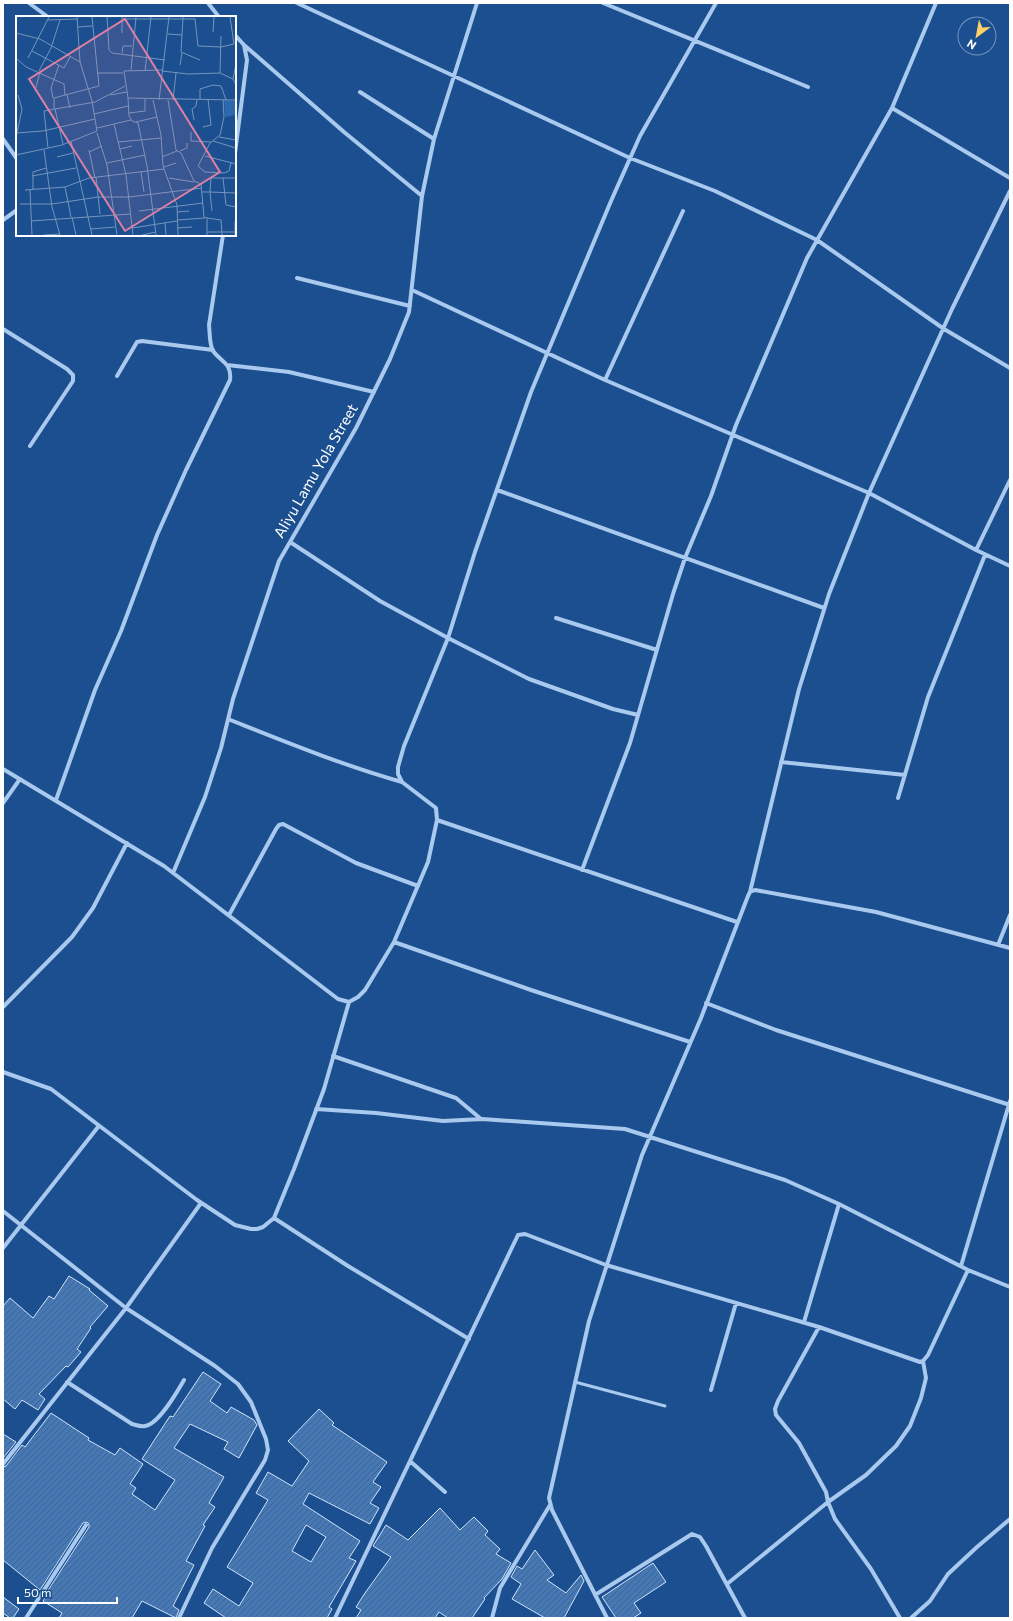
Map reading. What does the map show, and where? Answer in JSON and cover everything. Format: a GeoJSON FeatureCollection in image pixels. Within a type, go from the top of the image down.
{"type":"FeatureCollection","features":[{"type":"Feature","properties":{"kind":"street"},"geometry":{"type":"LineString","coordinates":[[28,3],[47,16]]}},
{"type":"Feature","properties":{"kind":"street"},"geometry":{"type":"LineString","coordinates":[[208,3],[218,16]]}},
{"type":"Feature","properties":{"kind":"street"},"geometry":{"type":"LineString","coordinates":[[297,3],[630,158],[715,191],[817,240],[944,329],[1010,368]]}},
{"type":"Feature","properties":{"kind":"street","name":"Aliyu Lamu Yola Street"},"geometry":{"type":"LineString","coordinates":[[173,873],[206,797],[233,699],[270,585],[280,561],[356,428],[390,359],[409,312],[422,196],[434,138],[477,3]]}},
{"type":"Feature","properties":{"kind":"street"},"geometry":{"type":"LineString","coordinates":[[603,3],[808,87]]}},
{"type":"Feature","properties":{"kind":"street"},"geometry":{"type":"LineString","coordinates":[[402,782],[398,774],[398,767],[404,746],[448,638],[475,552],[531,392],[640,136],[716,3]]}},
{"type":"Feature","properties":{"kind":"street"},"geometry":{"type":"LineString","coordinates":[[582,870],[630,744],[685,558],[711,496],[732,434],[807,258],[892,108],[936,3]]}},
{"type":"Feature","properties":{"kind":"street"},"geometry":{"type":"LineString","coordinates":[[236,36],[244,45],[344,132],[422,196]]}},
{"type":"Feature","properties":{"kind":"street"},"geometry":{"type":"LineString","coordinates":[[236,145],[247,60],[244,45]]}},
{"type":"Feature","properties":{"kind":"street"},"geometry":{"type":"LineString","coordinates":[[360,92],[434,138]]}},
{"type":"Feature","properties":{"kind":"street"},"geometry":{"type":"LineString","coordinates":[[892,108],[1010,178]]}},
{"type":"Feature","properties":{"kind":"street"},"geometry":{"type":"LineString","coordinates":[[3,139],[16,158]]}},
{"type":"Feature","properties":{"kind":"street"},"geometry":{"type":"LineString","coordinates":[[607,1618],[550,1505],[549,1498],[589,1321],[642,1155],[690,1042],[750,892],[799,690],[824,608],[869,493],[952,309],[1010,191]]}},
{"type":"Feature","properties":{"kind":"street"},"geometry":{"type":"LineString","coordinates":[[3,220],[16,211]]}},
{"type":"Feature","properties":{"kind":"street"},"geometry":{"type":"LineString","coordinates":[[606,380],[683,212]]}},
{"type":"Feature","properties":{"kind":"street"},"geometry":{"type":"LineString","coordinates":[[56,800],[95,690],[121,631],[156,535],[230,380],[231,373],[227,365],[213,350],[209,325],[223,236]]}},
{"type":"Feature","properties":{"kind":"street"},"geometry":{"type":"LineString","coordinates":[[297,278],[410,306]]}},
{"type":"Feature","properties":{"kind":"street"},"geometry":{"type":"LineString","coordinates":[[412,290],[606,380],[869,493],[985,555],[1010,566]]}},
{"type":"Feature","properties":{"kind":"street"},"geometry":{"type":"LineString","coordinates":[[3,329],[67,369],[73,375],[73,381],[30,446]]}},
{"type":"Feature","properties":{"kind":"street"},"geometry":{"type":"LineString","coordinates":[[117,376],[137,342],[142,341],[213,350]]}},
{"type":"Feature","properties":{"kind":"street"},"geometry":{"type":"LineString","coordinates":[[227,365],[289,372],[374,392]]}},
{"type":"Feature","properties":{"kind":"street"},"geometry":{"type":"LineString","coordinates":[[976,550],[1010,480]]}},
{"type":"Feature","properties":{"kind":"street"},"geometry":{"type":"LineString","coordinates":[[497,490],[824,608]]}},
{"type":"Feature","properties":{"kind":"street"},"geometry":{"type":"LineString","coordinates":[[290,542],[380,601],[448,638],[528,678],[613,709],[638,715]]}},
{"type":"Feature","properties":{"kind":"street"},"geometry":{"type":"LineString","coordinates":[[898,798],[928,697],[985,555]]}},
{"type":"Feature","properties":{"kind":"street"},"geometry":{"type":"LineString","coordinates":[[556,618],[657,650]]}},
{"type":"Feature","properties":{"kind":"street"},"geometry":{"type":"LineString","coordinates":[[3,769],[127,843],[173,873],[338,999],[349,1002],[358,997],[365,990],[394,942],[428,862],[438,820],[436,808],[402,782],[357,769],[314,754],[228,719]]}},
{"type":"Feature","properties":{"kind":"street"},"geometry":{"type":"LineString","coordinates":[[782,762],[905,775]]}},
{"type":"Feature","properties":{"kind":"street"},"geometry":{"type":"LineString","coordinates":[[3,804],[20,779]]}},
{"type":"Feature","properties":{"kind":"street"},"geometry":{"type":"LineString","coordinates":[[438,820],[737,922]]}},
{"type":"Feature","properties":{"kind":"street"},"geometry":{"type":"LineString","coordinates":[[229,915],[276,829],[282,824],[293,828],[337,854],[356,863],[418,886]]}},
{"type":"Feature","properties":{"kind":"street"},"geometry":{"type":"LineString","coordinates":[[3,1008],[72,937],[93,908],[127,843]]}},
{"type":"Feature","properties":{"kind":"street"},"geometry":{"type":"LineString","coordinates":[[750,892],[755,890],[876,912],[1010,948]]}},
{"type":"Feature","properties":{"kind":"street"},"geometry":{"type":"LineString","coordinates":[[998,945],[1010,915]]}},
{"type":"Feature","properties":{"kind":"street"},"geometry":{"type":"LineString","coordinates":[[394,942],[538,993],[690,1042]]}},
{"type":"Feature","properties":{"kind":"street"},"geometry":{"type":"LineString","coordinates":[[3,1072],[51,1089],[98,1127],[201,1203],[235,1225],[251,1229],[263,1227],[274,1218],[316,1109],[349,1002]]}},
{"type":"Feature","properties":{"kind":"street"},"geometry":{"type":"LineString","coordinates":[[706,1003],[776,1030],[1009,1103],[961,1266]]}},
{"type":"Feature","properties":{"kind":"street"},"geometry":{"type":"LineString","coordinates":[[333,1056],[456,1098],[482,1119]]}},
{"type":"Feature","properties":{"kind":"street"},"geometry":{"type":"LineString","coordinates":[[316,1109],[376,1113],[443,1121],[482,1119],[624,1129],[785,1180],[839,1204],[968,1270],[1010,1287]]}},
{"type":"Feature","properties":{"kind":"street"},"geometry":{"type":"LineString","coordinates":[[3,1248],[98,1127]]}},
{"type":"Feature","properties":{"kind":"street"},"geometry":{"type":"LineString","coordinates":[[3,1464],[126,1308],[201,1203]]}},
{"type":"Feature","properties":{"kind":"street"},"geometry":{"type":"LineString","coordinates":[[804,1322],[839,1204]]}},
{"type":"Feature","properties":{"kind":"street"},"geometry":{"type":"LineString","coordinates":[[3,1211],[126,1308],[216,1366],[238,1384],[251,1402],[266,1439],[268,1450],[265,1460],[212,1548],[179,1618]]}},
{"type":"Feature","properties":{"kind":"street"},"geometry":{"type":"LineString","coordinates":[[274,1218],[348,1266],[469,1339]]}},
{"type":"Feature","properties":{"kind":"street"},"geometry":{"type":"LineString","coordinates":[[335,1618],[411,1462],[518,1235],[525,1234],[606,1265],[804,1322],[874,1345],[908,1359],[920,1362],[923,1361]]}},
{"type":"Feature","properties":{"kind":"street"},"geometry":{"type":"LineString","coordinates":[[727,1584],[828,1502],[866,1474],[896,1446],[910,1426],[920,1398],[926,1378],[923,1361],[931,1348],[968,1270]]}},
{"type":"Feature","properties":{"kind":"street"},"geometry":{"type":"LineString","coordinates":[[711,1390],[736,1303]]}},
{"type":"Feature","properties":{"kind":"street"},"geometry":{"type":"LineString","coordinates":[[819,1327],[781,1395],[776,1409],[776,1415],[799,1443],[826,1492],[828,1502],[835,1519],[871,1569],[900,1618]]}},
{"type":"Feature","properties":{"kind":"street"},"geometry":{"type":"LineString","coordinates":[[67,1382],[132,1424],[144,1427],[152,1424],[164,1410],[184,1380]]}},
{"type":"Feature","properties":{"kind":"street"},"geometry":{"type":"LineString","coordinates":[[411,1462],[445,1492]]}},
{"type":"Feature","properties":{"kind":"street"},"geometry":{"type":"LineString","coordinates":[[492,1618],[500,1588],[550,1505]]}},
{"type":"Feature","properties":{"kind":"street"},"geometry":{"type":"LineString","coordinates":[[911,1618],[930,1601],[948,1574],[1010,1519]]}},
{"type":"Feature","properties":{"kind":"street"},"geometry":{"type":"LineString","coordinates":[[26,1618],[86,1525]]}},
{"type":"Feature","properties":{"kind":"street"},"geometry":{"type":"LineString","coordinates":[[595,1595],[692,1534],[700,1538],[706,1546],[745,1618]]}},
{"type":"Feature","properties":{"kind":"lane"},"geometry":{"type":"LineString","coordinates":[[575,1382],[664,1406]]}},
{"type":"Feature","properties":{"kind":"building"},"geometry":{"type":"Polygon","coordinates":[[[69,1276],[90,1289],[89,1290],[108,1306],[90,1327],[91,1328],[77,1349],[81,1352],[68,1367],[66,1366],[39,1394],[45,1399],[38,1410],[22,1400],[15,1409],[3,1399],[3,1306],[10,1298],[33,1318],[49,1296],[54,1299],[69,1276]]]}},
{"type":"Feature","properties":{"kind":"building"},"geometry":{"type":"Polygon","coordinates":[[[203,1372],[221,1384],[210,1401],[227,1413],[231,1407],[254,1420],[257,1425],[239,1458],[224,1449],[228,1442],[190,1424],[174,1448],[224,1477],[209,1503],[215,1507],[203,1525],[205,1526],[186,1561],[194,1565],[173,1606],[179,1610],[176,1618],[142,1601],[132,1618],[59,1618],[62,1613],[43,1601],[46,1596],[45,1595],[89,1527],[89,1524],[87,1522],[83,1523],[40,1590],[3,1560],[3,1467],[6,1466],[22,1445],[25,1447],[51,1413],[89,1438],[88,1440],[115,1455],[120,1448],[143,1464],[130,1484],[136,1488],[132,1494],[155,1510],[175,1480],[142,1459],[170,1416],[173,1417],[203,1372]]]}},
{"type":"Feature","properties":{"kind":"building"},"geometry":{"type":"Polygon","coordinates":[[[319,1409],[334,1423],[332,1425],[387,1462],[373,1482],[381,1487],[370,1503],[379,1508],[370,1524],[309,1493],[303,1504],[360,1541],[349,1558],[356,1561],[329,1607],[332,1609],[327,1618],[226,1618],[204,1603],[213,1589],[239,1606],[253,1583],[227,1567],[268,1500],[256,1493],[268,1472],[292,1486],[309,1461],[288,1441],[319,1409]],[[306,1525],[292,1551],[311,1562],[326,1537],[306,1525]]]}},
{"type":"Feature","properties":{"kind":"building"},"geometry":{"type":"Polygon","coordinates":[[[3,1434],[16,1442],[3,1458],[3,1434]]]}},
{"type":"Feature","properties":{"kind":"building"},"geometry":{"type":"Polygon","coordinates":[[[440,1508],[460,1530],[474,1517],[488,1531],[485,1535],[500,1549],[496,1554],[511,1563],[502,1579],[484,1598],[485,1599],[472,1618],[448,1618],[439,1612],[435,1618],[356,1618],[361,1610],[356,1607],[391,1557],[373,1546],[386,1525],[408,1540],[440,1508]]]}},
{"type":"Feature","properties":{"kind":"building"},"geometry":{"type":"Polygon","coordinates":[[[535,1550],[554,1575],[547,1580],[566,1593],[581,1575],[584,1581],[564,1618],[545,1618],[512,1599],[521,1584],[511,1577],[517,1566],[522,1569],[535,1550]]]}},
{"type":"Feature","properties":{"kind":"building"},"geometry":{"type":"Polygon","coordinates":[[[653,1563],[666,1582],[634,1603],[641,1613],[633,1618],[616,1618],[602,1597],[653,1563]]]}},
{"type":"Feature","properties":{"kind":"building"},"geometry":{"type":"Polygon","coordinates":[[[3,1597],[19,1609],[13,1618],[10,1618],[3,1613],[3,1597]]]}}]}
